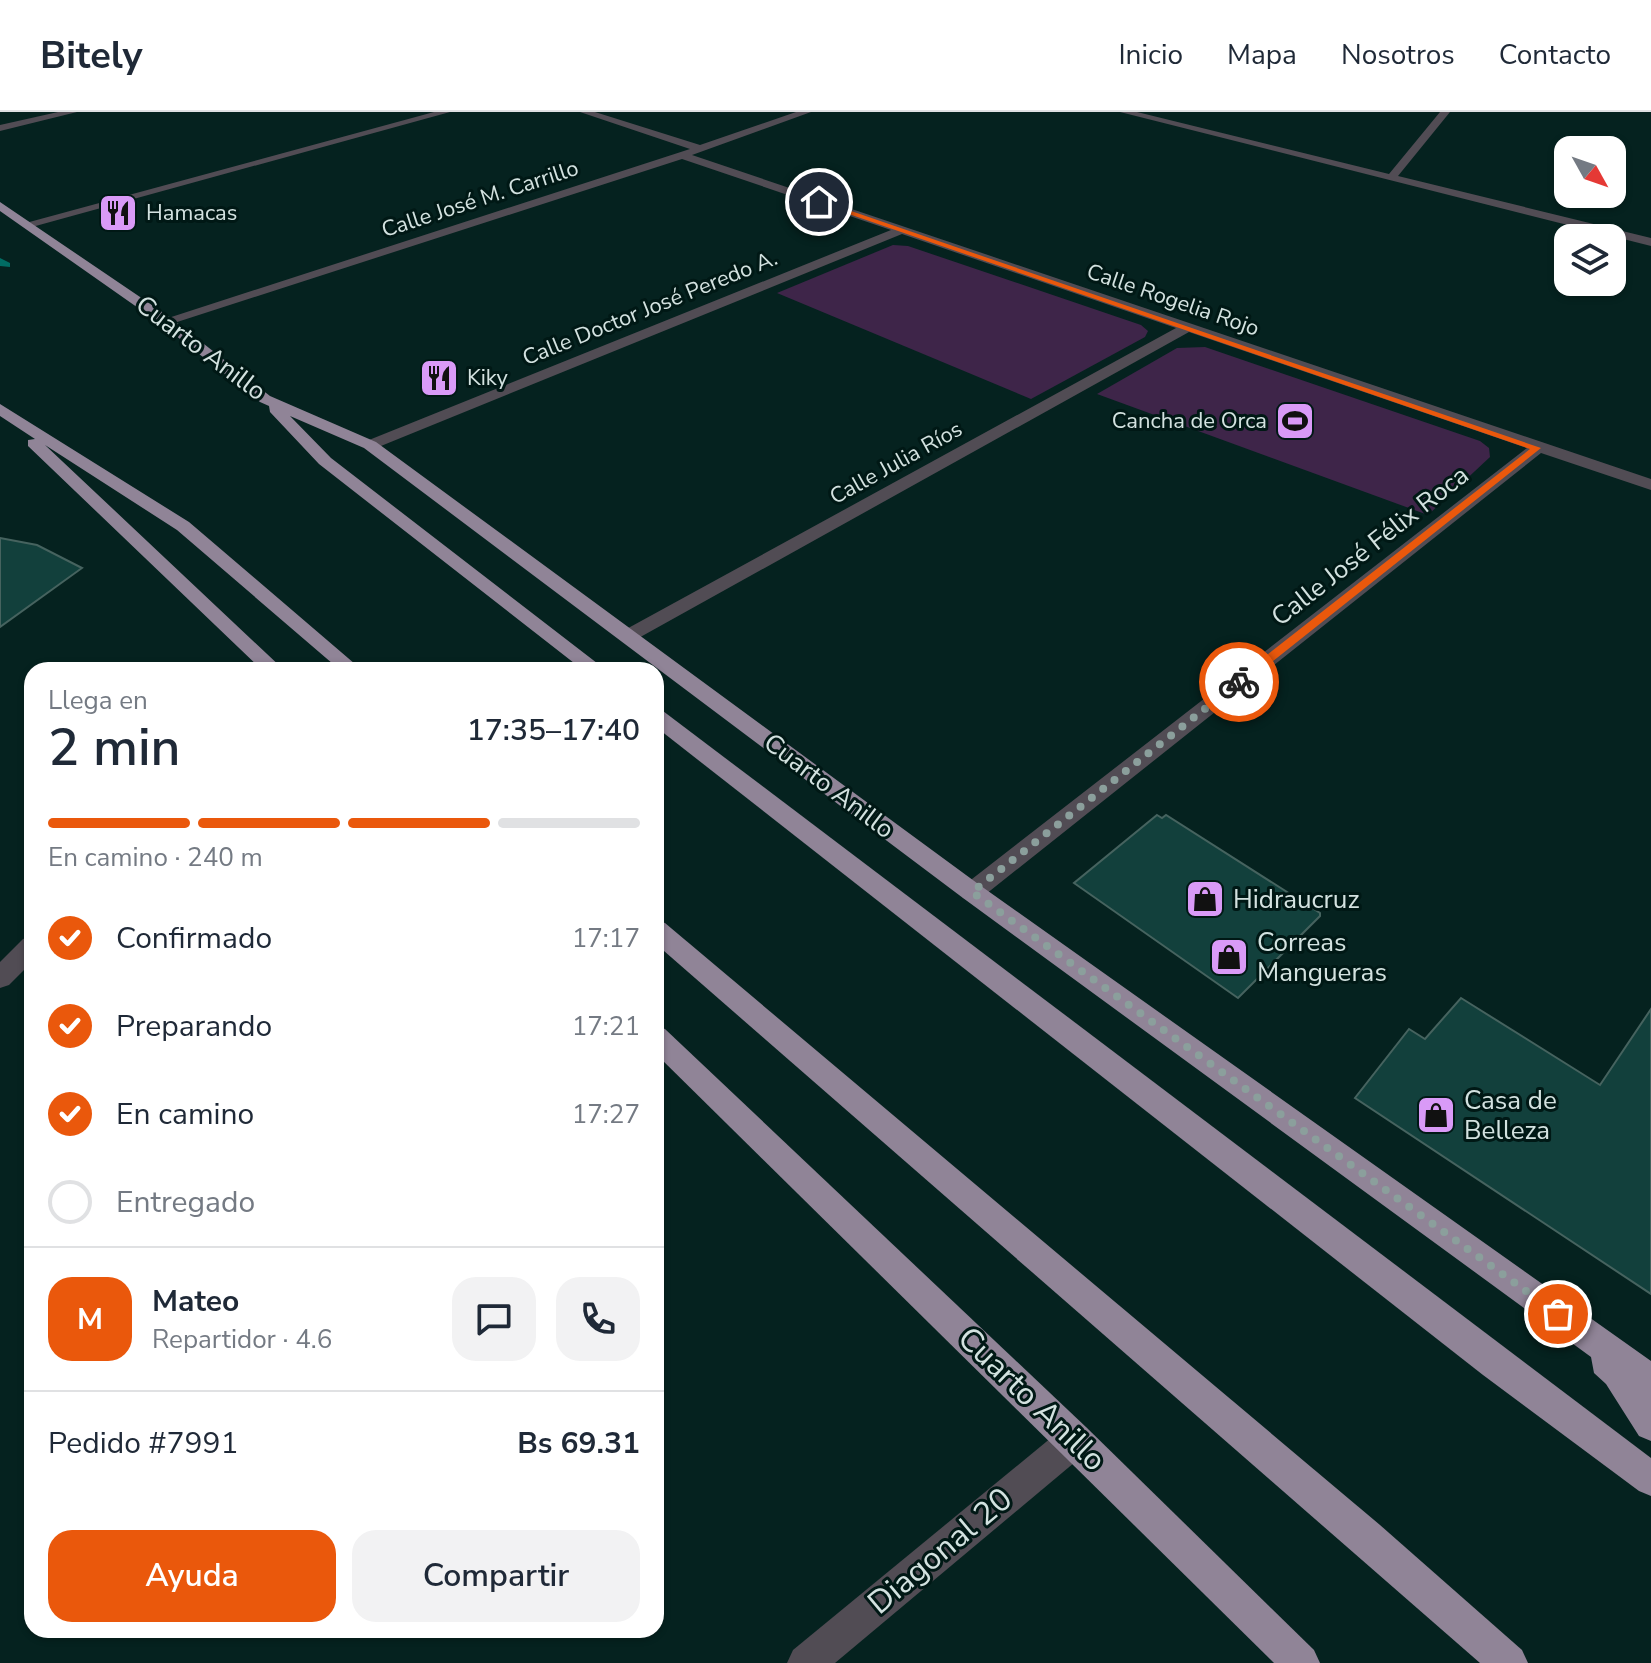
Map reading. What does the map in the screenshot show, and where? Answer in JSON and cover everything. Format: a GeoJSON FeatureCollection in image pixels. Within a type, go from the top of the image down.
{"type":"FeatureCollection","features":[{"type":"Feature","properties":{"kind":"highway","name":"Cuarto Anillo"},"geometry":{"type":"LineString","coordinates":[[0,206],[166,321],[265,399],[370,445],[663,662]]}},
{"type":"Feature","properties":{"kind":"highway"},"geometry":{"type":"LineString","coordinates":[[265,399],[325,461],[586,662]]}},
{"type":"Feature","properties":{"kind":"highway"},"geometry":{"type":"LineString","coordinates":[[0,410],[266,662]]}},
{"type":"Feature","properties":{"kind":"highway"},"geometry":{"type":"LineString","coordinates":[[0,410],[183,526],[343,662]]}},
{"type":"Feature","properties":{"kind":"highway","name":"Cuarto Anillo"},"geometry":{"type":"LineString","coordinates":[[664,663],[972,892],[1651,1381]]}},
{"type":"Feature","properties":{"kind":"highway"},"geometry":{"type":"LineString","coordinates":[[664,722],[1495,1363],[1651,1479]]}},
{"type":"Feature","properties":{"kind":"highway"},"geometry":{"type":"LineString","coordinates":[[664,937],[1509,1663]]}},
{"type":"Feature","properties":{"kind":"highway","name":"Cuarto Anillo"},"geometry":{"type":"LineString","coordinates":[[664,1045],[1075,1440],[1301,1663]]}},
{"type":"Feature","properties":{"kind":"highway"},"geometry":{"type":"LineString","coordinates":[[1535,1297],[1618,1372],[1651,1424]]}},
{"type":"Feature","properties":{"kind":"street"},"geometry":{"type":"LineString","coordinates":[[0,128],[72,112]]}},
{"type":"Feature","properties":{"kind":"street"},"geometry":{"type":"LineString","coordinates":[[28,224],[445,112]]}},
{"type":"Feature","properties":{"kind":"street"},"geometry":{"type":"LineString","coordinates":[[585,112],[699,148]]}},
{"type":"Feature","properties":{"kind":"street","name":"Calle José M. Carrillo"},"geometry":{"type":"LineString","coordinates":[[166,321],[806,112]]}},
{"type":"Feature","properties":{"kind":"street"},"geometry":{"type":"LineString","coordinates":[[1125,112],[1651,242]]}},
{"type":"Feature","properties":{"kind":"street"},"geometry":{"type":"LineString","coordinates":[[1391,178],[1445,112]]}},
{"type":"Feature","properties":{"kind":"street","name":"Calle Rogelia Rojo"},"geometry":{"type":"LineString","coordinates":[[682,155],[1651,485]]}},
{"type":"Feature","properties":{"kind":"street","name":"Calle Doctor José Peredo A."},"geometry":{"type":"LineString","coordinates":[[370,445],[902,230]]}},
{"type":"Feature","properties":{"kind":"street","name":"Calle Julia Ríos"},"geometry":{"type":"LineString","coordinates":[[628,636],[1186,328]]}},
{"type":"Feature","properties":{"kind":"street","name":"Calle José Félix Roca"},"geometry":{"type":"LineString","coordinates":[[972,892],[1537,448]]}},
{"type":"Feature","properties":{"kind":"street"},"geometry":{"type":"LineString","coordinates":[[0,978],[24,954]]}},
{"type":"Feature","properties":{"kind":"street","name":"Diagonal 20"},"geometry":{"type":"LineString","coordinates":[[806,1663],[1075,1440]]}},
{"type":"Feature","properties":{"kind":"shaded area"},"geometry":{"type":"Polygon","coordinates":[[[893,245],[908,246],[1141,325],[1148,331],[1145,337],[1031,399],[777,293],[893,245]]]}},
{"type":"Feature","properties":{"kind":"shaded area"},"geometry":{"type":"Polygon","coordinates":[[[1205,347],[1480,441],[1489,448],[1490,457],[1428,515],[1097,394],[1177,348],[1205,347]]]}},
{"type":"Feature","properties":{"kind":"building"},"geometry":{"type":"Polygon","coordinates":[[[0,538],[37,545],[82,568],[0,627],[0,538]]]}},
{"type":"Feature","properties":{"kind":"building","name":"Correas Mangueras"},"geometry":{"type":"Polygon","coordinates":[[[1157,815],[1162,818],[1166,815],[1320,913],[1238,998],[1074,883],[1157,815]]]}},
{"type":"Feature","properties":{"kind":"building"},"geometry":{"type":"Polygon","coordinates":[[[1461,998],[1600,1085],[1651,1009],[1651,1294],[1355,1098],[1409,1029],[1425,1039],[1461,998]]]}},
{"type":"Feature","properties":{"kind":"waterway"},"geometry":{"type":"LineString","coordinates":[[0,261],[6,265]]}},
{"type":"Feature","properties":{"kind":"way so far"},"geometry":{"type":"LineString","coordinates":[[1239,682],[972,892],[1558,1314]]}},
{"type":"Feature","properties":{"kind":"place","name":"Hamacas"},"geometry":{"type":"Point","coordinates":[118,213]}},
{"type":"Feature","properties":{"kind":"place","name":"Kiky"},"geometry":{"type":"Point","coordinates":[439,378]}},
{"type":"Feature","properties":{"kind":"place","name":"Cancha de Orca"},"geometry":{"type":"Point","coordinates":[1295,421]}},
{"type":"Feature","properties":{"kind":"place","name":"Hidraucruz"},"geometry":{"type":"Point","coordinates":[1205,899]}},
{"type":"Feature","properties":{"kind":"place","name":"Correas Mangueras"},"geometry":{"type":"Point","coordinates":[1229,957]}},
{"type":"Feature","properties":{"kind":"place","name":"Casa de Belleza"},"geometry":{"type":"Point","coordinates":[1436,1115]}},
{"type":"Feature","properties":{"kind":"route"},"geometry":{"type":"LineString","coordinates":[[819,202],[1537,448],[1239,682]]}}]}
